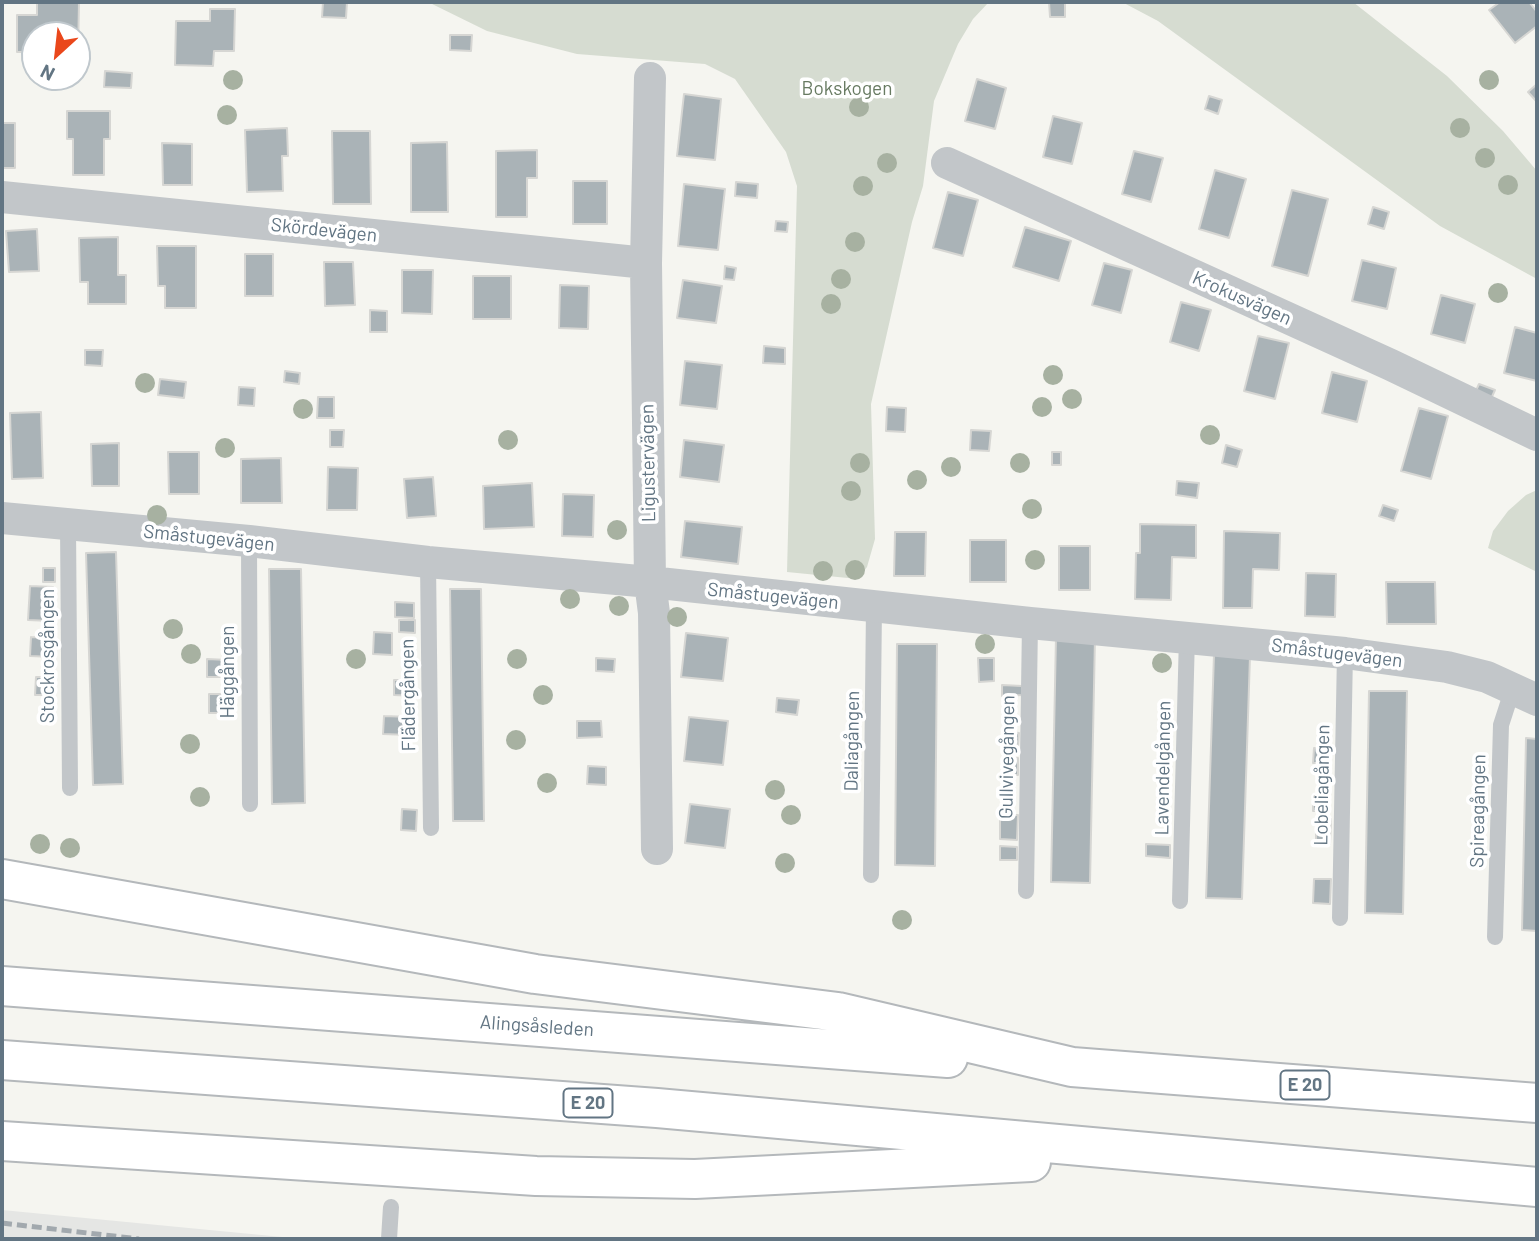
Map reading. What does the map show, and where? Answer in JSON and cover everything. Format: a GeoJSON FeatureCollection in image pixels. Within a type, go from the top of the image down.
{"type":"FeatureCollection","features":[{"type":"Feature","properties":{"kind":"highway"},"geometry":{"type":"LineString","coordinates":[[2,879],[535,974],[838,1012],[1072,1067]]}},
{"type":"Feature","properties":{"kind":"highway","name":"Alingsåsleden"},"geometry":{"type":"LineString","coordinates":[[2,986],[1072,1067]]}},
{"type":"Feature","properties":{"kind":"highway","name":"E 20"},"geometry":{"type":"LineString","coordinates":[[2,1060],[657,1108],[1537,1187]]}},
{"type":"Feature","properties":{"kind":"highway","name":"E 20"},"geometry":{"type":"LineString","coordinates":[[1072,1067],[1537,1103]]}},
{"type":"Feature","properties":{"kind":"highway"},"geometry":{"type":"LineString","coordinates":[[3,1141],[536,1176],[695,1178],[1173,1155]]}},
{"type":"Feature","properties":{"kind":"street","name":"Ligustervägen"},"geometry":{"type":"LineString","coordinates":[[650,78],[646,263],[657,849]]}},
{"type":"Feature","properties":{"kind":"street","name":"Krokusvägen"},"geometry":{"type":"LineString","coordinates":[[947,163],[1391,365],[1537,435]]}},
{"type":"Feature","properties":{"kind":"street","name":"Skördevägen"},"geometry":{"type":"LineString","coordinates":[[2,197],[646,263]]}},
{"type":"Feature","properties":{"kind":"street","name":"Småstugevägen"},"geometry":{"type":"LineString","coordinates":[[2,518],[1345,653],[1447,667],[1487,677],[1525,694]]}},
{"type":"Feature","properties":{"kind":"lane","name":"Stockrosgången"},"geometry":{"type":"LineString","coordinates":[[68,524],[70,788]]}},
{"type":"Feature","properties":{"kind":"lane","name":"Häggången"},"geometry":{"type":"LineString","coordinates":[[249,541],[250,804]]}},
{"type":"Feature","properties":{"kind":"lane","name":"Flädergången"},"geometry":{"type":"LineString","coordinates":[[428,562],[431,828]]}},
{"type":"Feature","properties":{"kind":"lane","name":"Daliagången"},"geometry":{"type":"LineString","coordinates":[[871,875],[874,607]]}},
{"type":"Feature","properties":{"kind":"lane","name":"Gullvivegången"},"geometry":{"type":"LineString","coordinates":[[1026,891],[1030,623]]}},
{"type":"Feature","properties":{"kind":"lane","name":"Lavendelgången"},"geometry":{"type":"LineString","coordinates":[[1180,901],[1187,636]]}},
{"type":"Feature","properties":{"kind":"lane","name":"Lobeliagången"},"geometry":{"type":"LineString","coordinates":[[1340,918],[1345,653]]}},
{"type":"Feature","properties":{"kind":"lane","name":"Spireagången"},"geometry":{"type":"LineString","coordinates":[[1495,937],[1501,725],[1525,694]]}},
{"type":"Feature","properties":{"kind":"lane"},"geometry":{"type":"LineString","coordinates":[[388,1239],[391,1207]]}},
{"type":"Feature","properties":{"kind":"shaded area"},"geometry":{"type":"Polygon","coordinates":[[[2,1210],[303,1239],[2,1239],[2,1210]]]}},
{"type":"Feature","properties":{"kind":"green space","name":"Bokskogen"},"geometry":{"type":"Polygon","coordinates":[[[428,2],[989,2],[973,19],[958,44],[934,101],[923,186],[912,222],[871,404],[875,539],[867,567],[858,579],[787,572],[797,186],[786,152],[735,79],[705,64],[577,54],[487,31],[428,2]]]}},
{"type":"Feature","properties":{"kind":"green space"},"geometry":{"type":"Polygon","coordinates":[[[1122,2],[1353,2],[1447,76],[1503,131],[1537,171],[1537,279],[1440,226],[1158,21],[1122,2]]]}},
{"type":"Feature","properties":{"kind":"green space"},"geometry":{"type":"Polygon","coordinates":[[[1537,490],[1537,572],[1488,548],[1493,531],[1508,511],[1526,495],[1537,490]]]}},
{"type":"Feature","properties":{"kind":"building"},"geometry":{"type":"Polygon","coordinates":[[[37,2],[79,2],[79,21],[21,21],[21,52],[17,52],[17,15],[37,15],[37,2]]]}},
{"type":"Feature","properties":{"kind":"building"},"geometry":{"type":"Polygon","coordinates":[[[323,2],[347,2],[346,18],[322,17],[323,2]]]}},
{"type":"Feature","properties":{"kind":"building"},"geometry":{"type":"Polygon","coordinates":[[[1049,2],[1065,2],[1065,17],[1050,17],[1049,2]]]}},
{"type":"Feature","properties":{"kind":"building"},"geometry":{"type":"Polygon","coordinates":[[[1500,2],[1529,2],[1537,12],[1537,26],[1515,43],[1489,10],[1500,2]]]}},
{"type":"Feature","properties":{"kind":"building"},"geometry":{"type":"Polygon","coordinates":[[[210,9],[235,9],[234,51],[214,51],[213,66],[175,65],[176,21],[210,21],[210,9]]]}},
{"type":"Feature","properties":{"kind":"building"},"geometry":{"type":"Polygon","coordinates":[[[450,35],[472,35],[471,51],[450,50],[450,35]]]}},
{"type":"Feature","properties":{"kind":"building"},"geometry":{"type":"Polygon","coordinates":[[[105,71],[132,73],[131,88],[104,87],[105,71]]]}},
{"type":"Feature","properties":{"kind":"building"},"geometry":{"type":"Polygon","coordinates":[[[977,79],[1006,88],[995,129],[965,121],[977,79]]]}},
{"type":"Feature","properties":{"kind":"building"},"geometry":{"type":"Polygon","coordinates":[[[1537,84],[1537,102],[1528,92],[1537,84]]]}},
{"type":"Feature","properties":{"kind":"building"},"geometry":{"type":"Polygon","coordinates":[[[684,94],[721,99],[715,160],[677,156],[684,94]]]}},
{"type":"Feature","properties":{"kind":"building"},"geometry":{"type":"Polygon","coordinates":[[[1209,96],[1222,100],[1218,114],[1205,109],[1209,96]]]}},
{"type":"Feature","properties":{"kind":"building"},"geometry":{"type":"Polygon","coordinates":[[[67,111],[110,111],[110,139],[104,139],[104,175],[73,175],[73,139],[67,139],[67,111]]]}},
{"type":"Feature","properties":{"kind":"building"},"geometry":{"type":"Polygon","coordinates":[[[1053,116],[1082,123],[1072,164],[1043,157],[1053,116]]]}},
{"type":"Feature","properties":{"kind":"building"},"geometry":{"type":"Polygon","coordinates":[[[2,123],[15,123],[15,168],[2,168],[2,123]]]}},
{"type":"Feature","properties":{"kind":"building"},"geometry":{"type":"Polygon","coordinates":[[[287,128],[288,156],[282,156],[283,191],[247,192],[245,130],[287,128]]]}},
{"type":"Feature","properties":{"kind":"building"},"geometry":{"type":"Polygon","coordinates":[[[332,131],[370,131],[371,204],[333,204],[332,131]]]}},
{"type":"Feature","properties":{"kind":"building"},"geometry":{"type":"Polygon","coordinates":[[[447,142],[448,212],[411,212],[411,143],[447,142]]]}},
{"type":"Feature","properties":{"kind":"building"},"geometry":{"type":"Polygon","coordinates":[[[162,143],[192,144],[192,185],[163,185],[162,143]]]}},
{"type":"Feature","properties":{"kind":"building"},"geometry":{"type":"Polygon","coordinates":[[[537,150],[537,178],[527,178],[527,217],[496,217],[496,151],[537,150]]]}},
{"type":"Feature","properties":{"kind":"building"},"geometry":{"type":"Polygon","coordinates":[[[1134,151],[1163,158],[1151,202],[1122,194],[1134,151]]]}},
{"type":"Feature","properties":{"kind":"building"},"geometry":{"type":"Polygon","coordinates":[[[1215,170],[1246,179],[1229,238],[1199,229],[1215,170]]]}},
{"type":"Feature","properties":{"kind":"building"},"geometry":{"type":"Polygon","coordinates":[[[573,181],[607,181],[607,224],[573,224],[573,181]]]}},
{"type":"Feature","properties":{"kind":"building"},"geometry":{"type":"Polygon","coordinates":[[[736,182],[758,184],[757,198],[735,196],[736,182]]]}},
{"type":"Feature","properties":{"kind":"building"},"geometry":{"type":"Polygon","coordinates":[[[684,184],[725,189],[718,250],[678,246],[684,184]]]}},
{"type":"Feature","properties":{"kind":"building"},"geometry":{"type":"Polygon","coordinates":[[[1292,190],[1328,199],[1308,276],[1272,266],[1292,190]]]}},
{"type":"Feature","properties":{"kind":"building"},"geometry":{"type":"Polygon","coordinates":[[[948,192],[978,200],[963,256],[933,248],[948,192]]]}},
{"type":"Feature","properties":{"kind":"building"},"geometry":{"type":"Polygon","coordinates":[[[1373,207],[1389,212],[1384,229],[1368,224],[1373,207]]]}},
{"type":"Feature","properties":{"kind":"building"},"geometry":{"type":"Polygon","coordinates":[[[776,221],[788,222],[787,232],[775,231],[776,221]]]}},
{"type":"Feature","properties":{"kind":"building"},"geometry":{"type":"Polygon","coordinates":[[[1025,227],[1071,241],[1059,281],[1013,267],[1025,227]]]}},
{"type":"Feature","properties":{"kind":"building"},"geometry":{"type":"Polygon","coordinates":[[[37,229],[39,271],[9,272],[6,231],[37,229]]]}},
{"type":"Feature","properties":{"kind":"building"},"geometry":{"type":"Polygon","coordinates":[[[118,237],[118,275],[126,275],[126,304],[88,304],[88,282],[80,282],[79,238],[118,237]]]}},
{"type":"Feature","properties":{"kind":"building"},"geometry":{"type":"Polygon","coordinates":[[[157,246],[196,246],[196,308],[165,308],[165,286],[158,286],[157,246]]]}},
{"type":"Feature","properties":{"kind":"building"},"geometry":{"type":"Polygon","coordinates":[[[245,254],[273,254],[273,296],[245,296],[245,254]]]}},
{"type":"Feature","properties":{"kind":"building"},"geometry":{"type":"Polygon","coordinates":[[[1362,260],[1396,268],[1387,309],[1352,301],[1362,260]]]}},
{"type":"Feature","properties":{"kind":"building"},"geometry":{"type":"Polygon","coordinates":[[[324,262],[353,262],[355,305],[325,306],[324,262]]]}},
{"type":"Feature","properties":{"kind":"building"},"geometry":{"type":"Polygon","coordinates":[[[1104,263],[1132,270],[1121,313],[1092,305],[1104,263]]]}},
{"type":"Feature","properties":{"kind":"building"},"geometry":{"type":"Polygon","coordinates":[[[725,266],[736,268],[734,280],[724,279],[725,266]]]}},
{"type":"Feature","properties":{"kind":"building"},"geometry":{"type":"Polygon","coordinates":[[[402,270],[433,270],[432,314],[402,313],[402,270]]]}},
{"type":"Feature","properties":{"kind":"building"},"geometry":{"type":"Polygon","coordinates":[[[473,276],[511,276],[511,319],[473,319],[473,276]]]}},
{"type":"Feature","properties":{"kind":"building"},"geometry":{"type":"Polygon","coordinates":[[[683,280],[722,286],[716,323],[677,318],[683,280]]]}},
{"type":"Feature","properties":{"kind":"building"},"geometry":{"type":"Polygon","coordinates":[[[560,285],[589,286],[588,329],[559,328],[560,285]]]}},
{"type":"Feature","properties":{"kind":"building"},"geometry":{"type":"Polygon","coordinates":[[[1441,295],[1475,304],[1465,343],[1431,334],[1441,295]]]}},
{"type":"Feature","properties":{"kind":"building"},"geometry":{"type":"Polygon","coordinates":[[[1181,302],[1211,310],[1199,351],[1170,342],[1181,302]]]}},
{"type":"Feature","properties":{"kind":"building"},"geometry":{"type":"Polygon","coordinates":[[[370,310],[387,311],[387,332],[370,332],[370,310]]]}},
{"type":"Feature","properties":{"kind":"building"},"geometry":{"type":"Polygon","coordinates":[[[1515,327],[1537,333],[1537,381],[1504,373],[1515,327]]]}},
{"type":"Feature","properties":{"kind":"building"},"geometry":{"type":"Polygon","coordinates":[[[1258,336],[1289,343],[1275,399],[1244,391],[1258,336]]]}},
{"type":"Feature","properties":{"kind":"building"},"geometry":{"type":"Polygon","coordinates":[[[764,346],[785,348],[785,364],[763,363],[764,346]]]}},
{"type":"Feature","properties":{"kind":"building"},"geometry":{"type":"Polygon","coordinates":[[[85,350],[103,350],[102,366],[85,365],[85,350]]]}},
{"type":"Feature","properties":{"kind":"building"},"geometry":{"type":"Polygon","coordinates":[[[685,361],[722,365],[717,409],[680,405],[685,361]]]}},
{"type":"Feature","properties":{"kind":"building"},"geometry":{"type":"Polygon","coordinates":[[[285,371],[300,373],[299,384],[284,382],[285,371]]]}},
{"type":"Feature","properties":{"kind":"building"},"geometry":{"type":"Polygon","coordinates":[[[1332,372],[1367,381],[1357,422],[1322,413],[1332,372]]]}},
{"type":"Feature","properties":{"kind":"building"},"geometry":{"type":"Polygon","coordinates":[[[160,379],[186,382],[184,398],[158,395],[160,379]]]}},
{"type":"Feature","properties":{"kind":"building"},"geometry":{"type":"Polygon","coordinates":[[[1479,384],[1495,390],[1490,401],[1474,395],[1479,384]]]}},
{"type":"Feature","properties":{"kind":"building"},"geometry":{"type":"Polygon","coordinates":[[[239,387],[255,388],[254,406],[238,405],[239,387]]]}},
{"type":"Feature","properties":{"kind":"building"},"geometry":{"type":"Polygon","coordinates":[[[318,397],[334,397],[334,418],[317,418],[318,397]]]}},
{"type":"Feature","properties":{"kind":"building"},"geometry":{"type":"Polygon","coordinates":[[[887,407],[906,408],[905,432],[886,431],[887,407]]]}},
{"type":"Feature","properties":{"kind":"building"},"geometry":{"type":"Polygon","coordinates":[[[1419,408],[1448,416],[1431,479],[1401,471],[1419,408]]]}},
{"type":"Feature","properties":{"kind":"building"},"geometry":{"type":"Polygon","coordinates":[[[41,412],[43,478],[12,479],[10,413],[41,412]]]}},
{"type":"Feature","properties":{"kind":"building"},"geometry":{"type":"Polygon","coordinates":[[[330,430],[344,430],[343,447],[330,447],[330,430]]]}},
{"type":"Feature","properties":{"kind":"building"},"geometry":{"type":"Polygon","coordinates":[[[971,430],[991,431],[989,451],[970,450],[971,430]]]}},
{"type":"Feature","properties":{"kind":"building"},"geometry":{"type":"Polygon","coordinates":[[[684,440],[724,445],[719,482],[680,477],[684,440]]]}},
{"type":"Feature","properties":{"kind":"building"},"geometry":{"type":"Polygon","coordinates":[[[119,443],[119,486],[92,486],[91,444],[119,443]]]}},
{"type":"Feature","properties":{"kind":"building"},"geometry":{"type":"Polygon","coordinates":[[[1226,445],[1242,450],[1237,467],[1222,463],[1226,445]]]}},
{"type":"Feature","properties":{"kind":"building"},"geometry":{"type":"Polygon","coordinates":[[[168,452],[199,452],[199,494],[169,494],[168,452]]]}},
{"type":"Feature","properties":{"kind":"building"},"geometry":{"type":"Polygon","coordinates":[[[1052,452],[1061,452],[1061,465],[1052,465],[1052,452]]]}},
{"type":"Feature","properties":{"kind":"building"},"geometry":{"type":"Polygon","coordinates":[[[281,458],[282,503],[241,503],[241,459],[281,458]]]}},
{"type":"Feature","properties":{"kind":"building"},"geometry":{"type":"Polygon","coordinates":[[[328,467],[358,468],[357,510],[327,510],[328,467]]]}},
{"type":"Feature","properties":{"kind":"building"},"geometry":{"type":"Polygon","coordinates":[[[433,477],[436,516],[407,518],[404,479],[433,477]]]}},
{"type":"Feature","properties":{"kind":"building"},"geometry":{"type":"Polygon","coordinates":[[[1177,481],[1199,483],[1197,498],[1176,495],[1177,481]]]}},
{"type":"Feature","properties":{"kind":"building"},"geometry":{"type":"Polygon","coordinates":[[[532,483],[534,527],[484,529],[483,486],[532,483]]]}},
{"type":"Feature","properties":{"kind":"building"},"geometry":{"type":"Polygon","coordinates":[[[563,494],[594,495],[593,537],[562,536],[563,494]]]}},
{"type":"Feature","properties":{"kind":"building"},"geometry":{"type":"Polygon","coordinates":[[[1383,505],[1398,510],[1394,521],[1379,516],[1383,505]]]}},
{"type":"Feature","properties":{"kind":"building"},"geometry":{"type":"Polygon","coordinates":[[[685,521],[742,527],[738,564],[681,557],[685,521]]]}},
{"type":"Feature","properties":{"kind":"building"},"geometry":{"type":"Polygon","coordinates":[[[1140,524],[1196,525],[1196,558],[1172,557],[1171,600],[1135,599],[1140,524]]]}},
{"type":"Feature","properties":{"kind":"building"},"geometry":{"type":"Polygon","coordinates":[[[1224,531],[1280,533],[1279,570],[1253,569],[1252,608],[1223,608],[1224,531]]]}},
{"type":"Feature","properties":{"kind":"building"},"geometry":{"type":"Polygon","coordinates":[[[895,532],[926,532],[925,576],[894,576],[895,532]]]}},
{"type":"Feature","properties":{"kind":"building"},"geometry":{"type":"Polygon","coordinates":[[[970,540],[1006,540],[1006,582],[970,582],[970,540]]]}},
{"type":"Feature","properties":{"kind":"building"},"geometry":{"type":"Polygon","coordinates":[[[1059,546],[1090,546],[1090,590],[1059,590],[1059,546]]]}},
{"type":"Feature","properties":{"kind":"building"},"geometry":{"type":"Polygon","coordinates":[[[116,552],[123,784],[93,785],[86,553],[116,552]]]}},
{"type":"Feature","properties":{"kind":"building"},"geometry":{"type":"Polygon","coordinates":[[[43,568],[55,568],[55,582],[43,582],[43,568]]]}},
{"type":"Feature","properties":{"kind":"building"},"geometry":{"type":"Polygon","coordinates":[[[269,569],[301,569],[305,803],[272,804],[269,569]]]}},
{"type":"Feature","properties":{"kind":"building"},"geometry":{"type":"Polygon","coordinates":[[[1306,573],[1336,574],[1335,617],[1305,616],[1306,573]]]}},
{"type":"Feature","properties":{"kind":"building"},"geometry":{"type":"Polygon","coordinates":[[[1386,582],[1435,582],[1436,624],[1387,624],[1386,582]]]}},
{"type":"Feature","properties":{"kind":"building"},"geometry":{"type":"Polygon","coordinates":[[[30,586],[53,587],[51,621],[28,620],[30,586]]]}},
{"type":"Feature","properties":{"kind":"building"},"geometry":{"type":"Polygon","coordinates":[[[450,589],[481,589],[484,821],[453,821],[450,589]]]}},
{"type":"Feature","properties":{"kind":"building"},"geometry":{"type":"Polygon","coordinates":[[[395,602],[414,603],[414,618],[395,617],[395,602]]]}},
{"type":"Feature","properties":{"kind":"building"},"geometry":{"type":"Polygon","coordinates":[[[399,620],[415,620],[415,633],[399,632],[399,620]]]}},
{"type":"Feature","properties":{"kind":"building"},"geometry":{"type":"Polygon","coordinates":[[[374,632],[392,633],[392,655],[373,654],[374,632]]]}},
{"type":"Feature","properties":{"kind":"building"},"geometry":{"type":"Polygon","coordinates":[[[686,633],[728,638],[723,681],[681,677],[686,633]]]}},
{"type":"Feature","properties":{"kind":"building"},"geometry":{"type":"Polygon","coordinates":[[[1056,636],[1095,637],[1090,883],[1051,882],[1056,636]]]}},
{"type":"Feature","properties":{"kind":"building"},"geometry":{"type":"Polygon","coordinates":[[[31,637],[54,638],[54,657],[30,656],[31,637]]]}},
{"type":"Feature","properties":{"kind":"building"},"geometry":{"type":"Polygon","coordinates":[[[897,644],[937,644],[935,866],[895,865],[897,644]]]}},
{"type":"Feature","properties":{"kind":"building"},"geometry":{"type":"Polygon","coordinates":[[[1214,654],[1250,656],[1242,899],[1206,898],[1214,654]]]}},
{"type":"Feature","properties":{"kind":"building"},"geometry":{"type":"Polygon","coordinates":[[[596,658],[615,659],[614,672],[596,671],[596,658]]]}},
{"type":"Feature","properties":{"kind":"building"},"geometry":{"type":"Polygon","coordinates":[[[978,658],[994,658],[994,681],[979,682],[978,658]]]}},
{"type":"Feature","properties":{"kind":"building"},"geometry":{"type":"Polygon","coordinates":[[[207,659],[228,660],[228,677],[207,677],[207,659]]]}},
{"type":"Feature","properties":{"kind":"building"},"geometry":{"type":"Polygon","coordinates":[[[36,677],[51,677],[51,695],[35,695],[36,677]]]}},
{"type":"Feature","properties":{"kind":"building"},"geometry":{"type":"Polygon","coordinates":[[[394,680],[415,680],[415,696],[394,695],[394,680]]]}},
{"type":"Feature","properties":{"kind":"building"},"geometry":{"type":"Polygon","coordinates":[[[1002,685],[1022,686],[1022,695],[1002,696],[1002,685]]]}},
{"type":"Feature","properties":{"kind":"building"},"geometry":{"type":"Polygon","coordinates":[[[1369,691],[1407,691],[1403,914],[1365,913],[1369,691]]]}},
{"type":"Feature","properties":{"kind":"building"},"geometry":{"type":"Polygon","coordinates":[[[209,694],[224,694],[223,713],[209,713],[209,694]]]}},
{"type":"Feature","properties":{"kind":"building"},"geometry":{"type":"Polygon","coordinates":[[[777,698],[799,700],[797,715],[776,712],[777,698]]]}},
{"type":"Feature","properties":{"kind":"building"},"geometry":{"type":"Polygon","coordinates":[[[384,716],[410,717],[410,735],[383,734],[384,716]]]}},
{"type":"Feature","properties":{"kind":"building"},"geometry":{"type":"Polygon","coordinates":[[[689,717],[728,721],[723,765],[684,761],[689,717]]]}},
{"type":"Feature","properties":{"kind":"building"},"geometry":{"type":"Polygon","coordinates":[[[577,721],[601,721],[602,737],[577,738],[577,721]]]}},
{"type":"Feature","properties":{"kind":"building"},"geometry":{"type":"Polygon","coordinates":[[[1009,732],[1019,733],[1018,747],[1008,746],[1009,732]]]}},
{"type":"Feature","properties":{"kind":"building"},"geometry":{"type":"Polygon","coordinates":[[[1526,738],[1537,739],[1537,931],[1522,930],[1526,738]]]}},
{"type":"Feature","properties":{"kind":"building"},"geometry":{"type":"Polygon","coordinates":[[[1314,748],[1326,749],[1326,763],[1313,763],[1314,748]]]}},
{"type":"Feature","properties":{"kind":"building"},"geometry":{"type":"Polygon","coordinates":[[[1004,758],[1018,758],[1018,775],[1003,775],[1004,758]]]}},
{"type":"Feature","properties":{"kind":"building"},"geometry":{"type":"Polygon","coordinates":[[[588,766],[606,767],[606,785],[587,784],[588,766]]]}},
{"type":"Feature","properties":{"kind":"building"},"geometry":{"type":"Polygon","coordinates":[[[1313,796],[1328,796],[1328,811],[1313,811],[1313,796]]]}},
{"type":"Feature","properties":{"kind":"building"},"geometry":{"type":"Polygon","coordinates":[[[690,804],[730,809],[725,848],[685,843],[690,804]]]}},
{"type":"Feature","properties":{"kind":"building"},"geometry":{"type":"Polygon","coordinates":[[[402,809],[417,810],[416,831],[401,830],[402,809]]]}},
{"type":"Feature","properties":{"kind":"building"},"geometry":{"type":"Polygon","coordinates":[[[1000,815],[1018,815],[1017,840],[1000,839],[1000,815]]]}},
{"type":"Feature","properties":{"kind":"building"},"geometry":{"type":"Polygon","coordinates":[[[1316,819],[1331,819],[1330,844],[1316,844],[1316,819]]]}},
{"type":"Feature","properties":{"kind":"building"},"geometry":{"type":"Polygon","coordinates":[[[1146,844],[1170,845],[1170,858],[1146,856],[1146,844]]]}},
{"type":"Feature","properties":{"kind":"building"},"geometry":{"type":"Polygon","coordinates":[[[1000,846],[1017,847],[1017,860],[1000,860],[1000,846]]]}},
{"type":"Feature","properties":{"kind":"building"},"geometry":{"type":"Polygon","coordinates":[[[1314,879],[1331,879],[1330,904],[1313,903],[1314,879]]]}},
{"type":"Feature","properties":{"kind":"railway"},"geometry":{"type":"LineString","coordinates":[[2,1223],[139,1239]]}}]}
